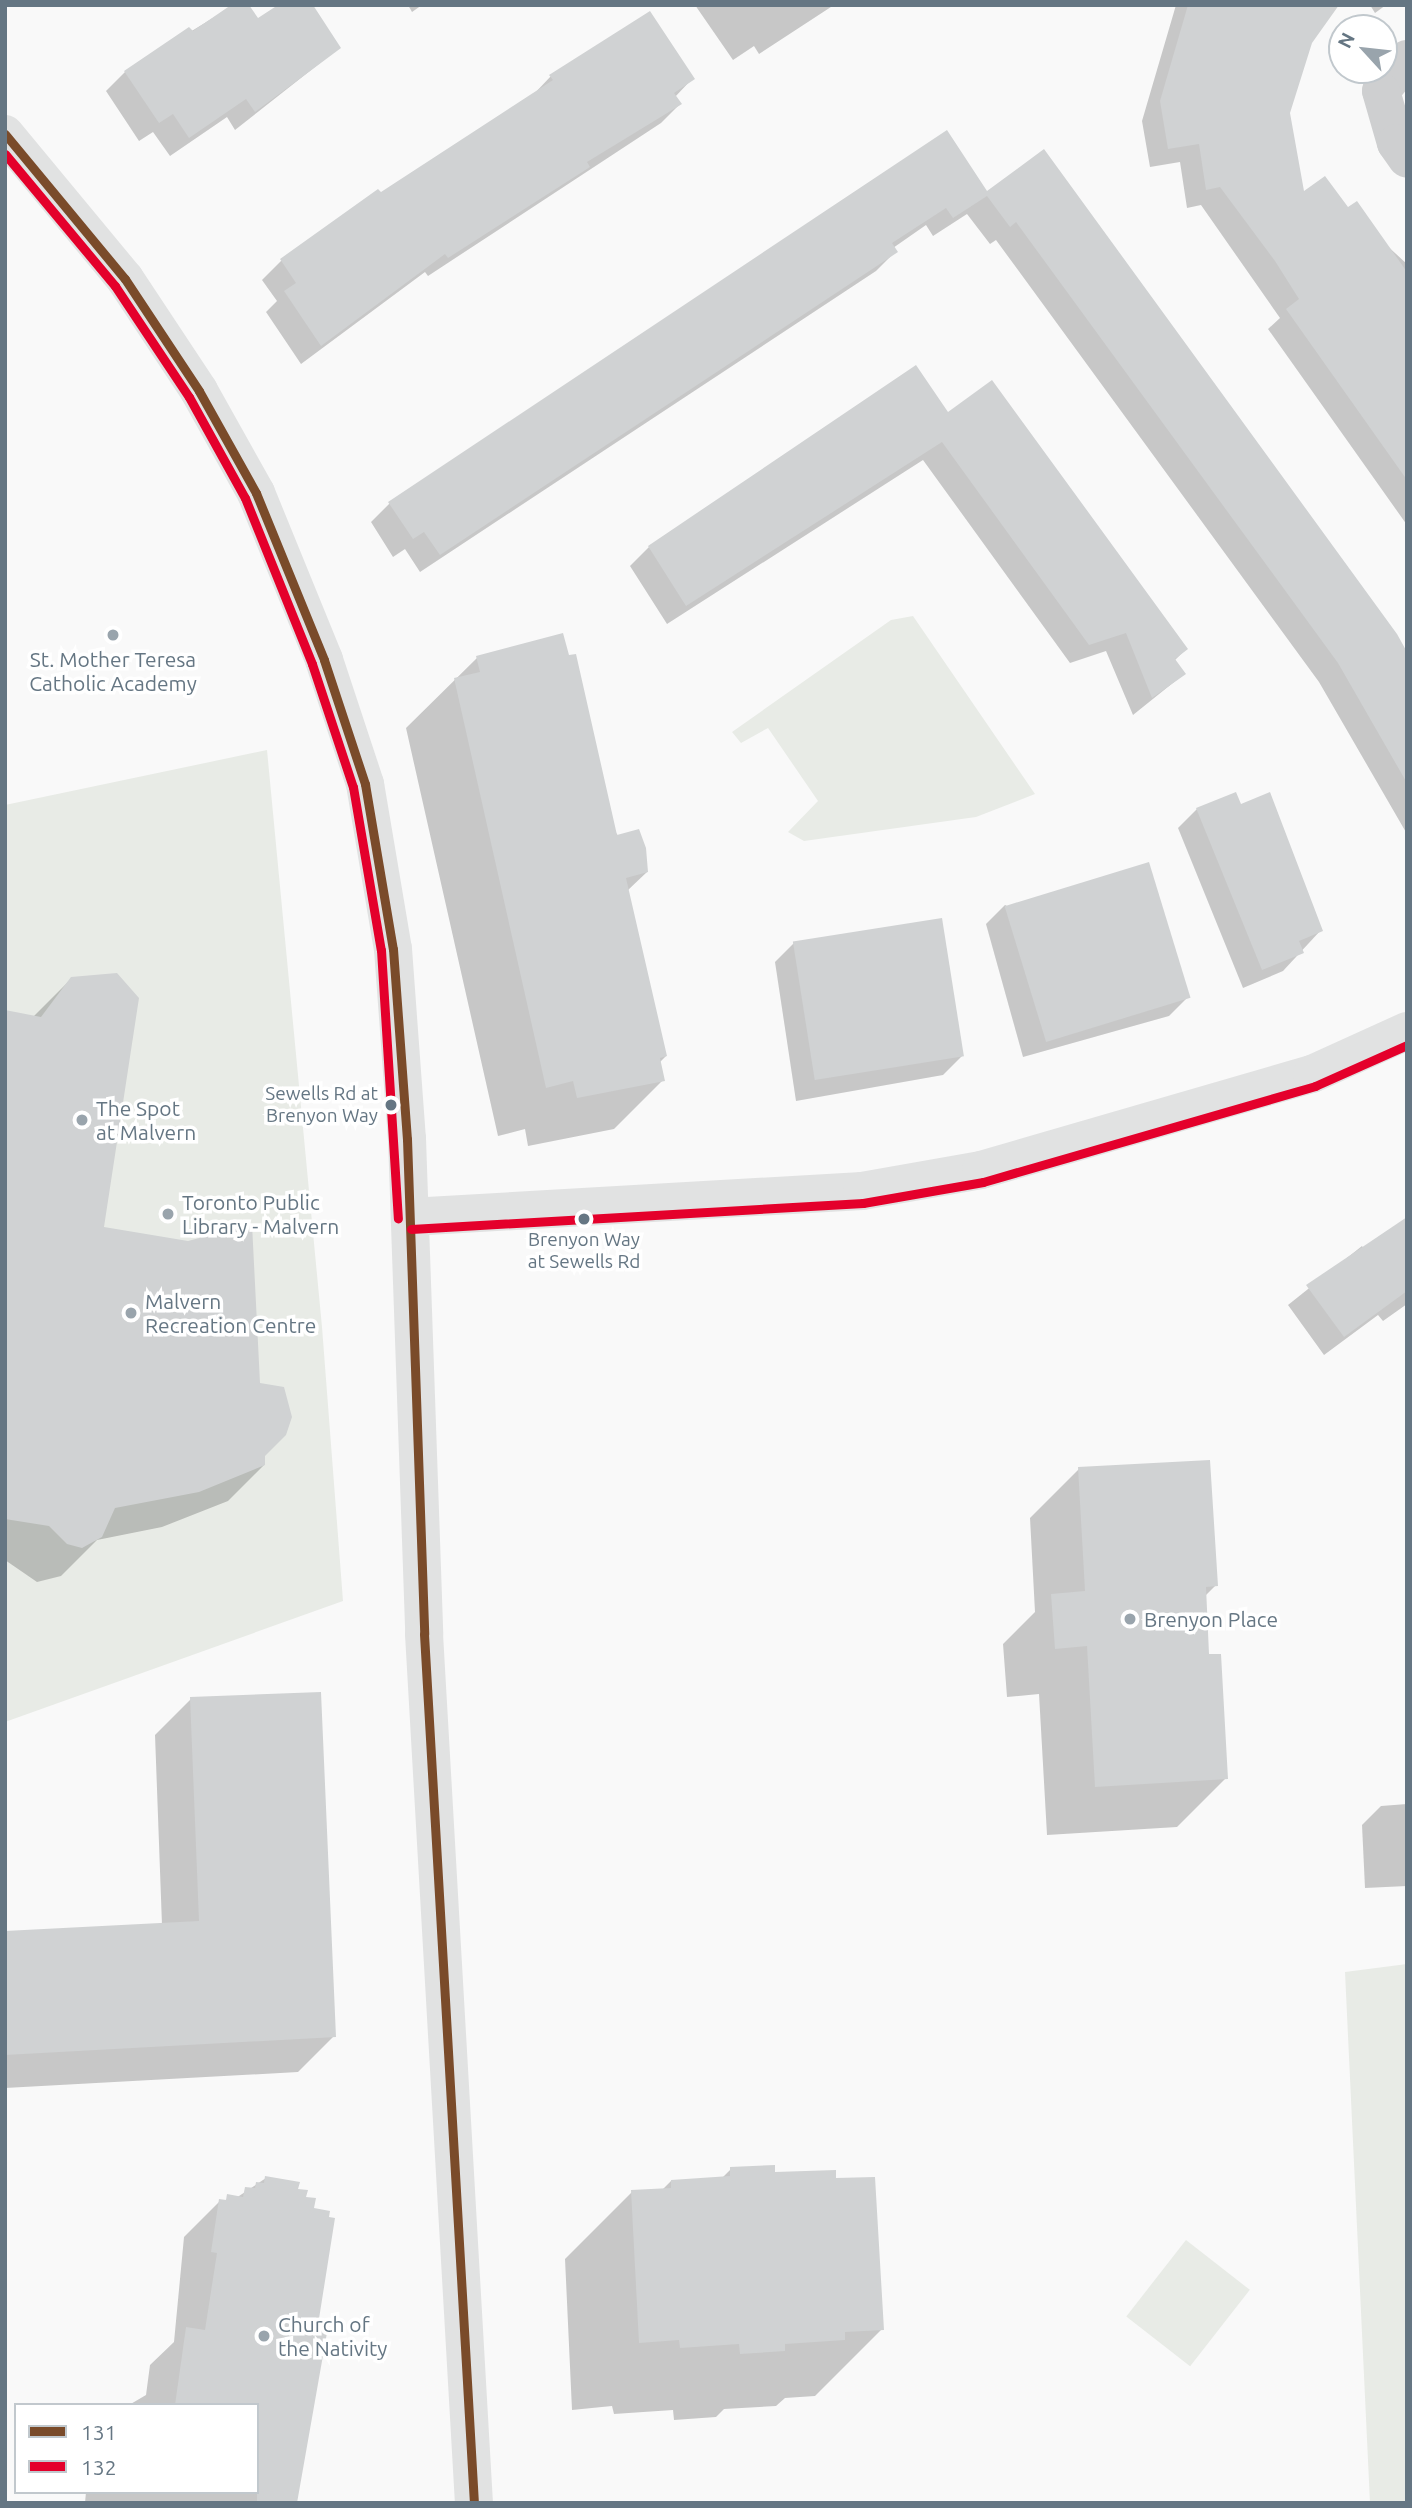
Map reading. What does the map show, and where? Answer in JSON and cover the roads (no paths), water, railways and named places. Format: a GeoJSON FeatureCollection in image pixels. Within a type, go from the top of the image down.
{"type":"FeatureCollection","features":[{"type":"Feature","properties":{"kind":"street"},"geometry":{"type":"LineString","coordinates":[[1407,59],[1381,91],[1396,143],[1407,159]]}},
{"type":"Feature","properties":{"kind":"street"},"geometry":{"type":"LineString","coordinates":[[5,134],[125,279],[199,391],[256,493],[324,660],[365,784],[393,949],[410,1217],[409,1291],[424,1634],[474,2503]]}},
{"type":"Feature","properties":{"kind":"street"},"geometry":{"type":"LineString","coordinates":[[410,1217],[862,1191],[981,1170],[1312,1074],[1407,1031]]}},
{"type":"Feature","properties":{"kind":"place","name":"St. Mother Teresa Catholic Academy"},"geometry":{"type":"Point","coordinates":[113,635]}},
{"type":"Feature","properties":{"kind":"place","name":"Sewells Rd at Brenyon Way"},"geometry":{"type":"Point","coordinates":[391,1105]}},
{"type":"Feature","properties":{"kind":"place","name":"The Spot at Malvern"},"geometry":{"type":"Point","coordinates":[82,1120]}},
{"type":"Feature","properties":{"kind":"place","name":"Toronto Public Library - Malvern"},"geometry":{"type":"Point","coordinates":[168,1214]}},
{"type":"Feature","properties":{"kind":"place","name":"Brenyon Way at Sewells Rd"},"geometry":{"type":"Point","coordinates":[584,1219]}},
{"type":"Feature","properties":{"kind":"place","name":"Malvern Recreation Centre"},"geometry":{"type":"Point","coordinates":[131,1313]}},
{"type":"Feature","properties":{"kind":"place","name":"Brenyon Place"},"geometry":{"type":"Point","coordinates":[1130,1619]}},
{"type":"Feature","properties":{"kind":"place","name":"Church of the Nativity"},"geometry":{"type":"Point","coordinates":[264,2336]}}]}
